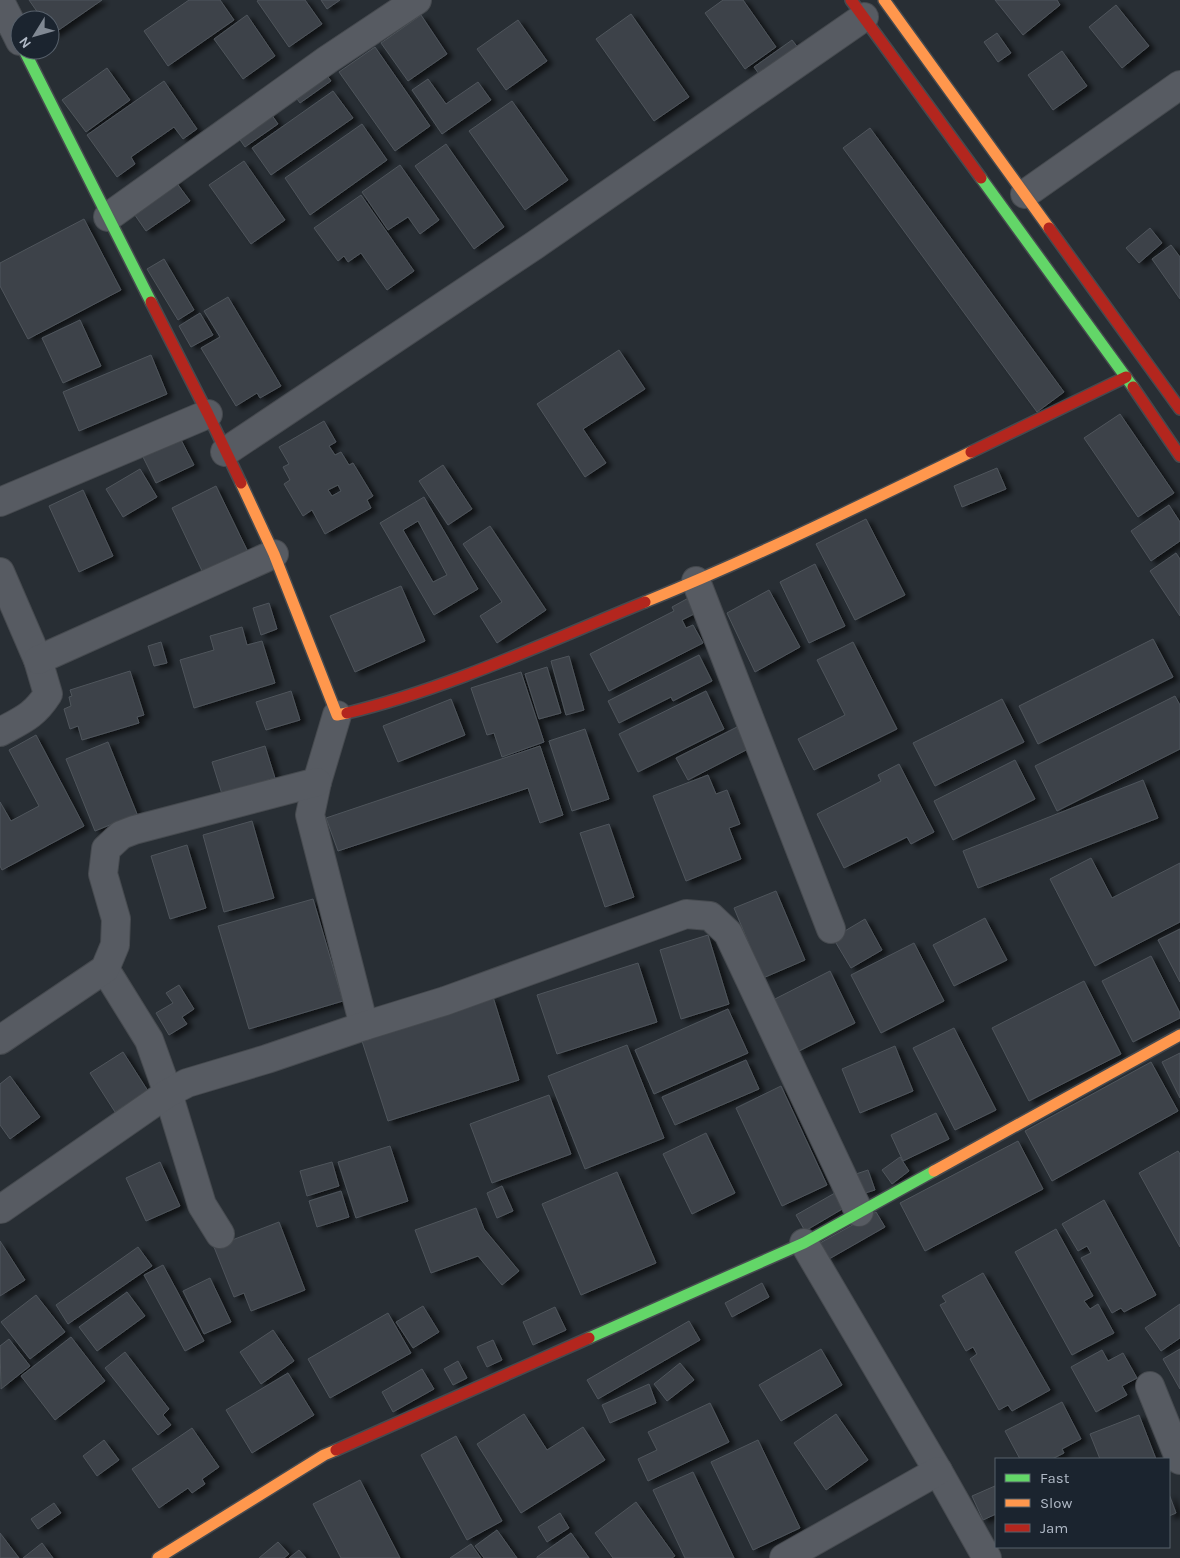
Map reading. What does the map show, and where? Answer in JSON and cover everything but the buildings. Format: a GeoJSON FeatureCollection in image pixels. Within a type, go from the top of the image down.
{"type":"FeatureCollection","features":[{"type":"Feature","properties":{"kind":"street"},"geometry":{"type":"LineString","coordinates":[[0,1],[10,21]]}},
{"type":"Feature","properties":{"kind":"street"},"geometry":{"type":"LineString","coordinates":[[108,217],[327,60],[399,5]]}},
{"type":"Feature","properties":{"kind":"street"},"geometry":{"type":"LineString","coordinates":[[866,6],[1025,194],[1180,409]]}},
{"type":"Feature","properties":{"kind":"street"},"geometry":{"type":"LineString","coordinates":[[866,6],[1180,456]]}},
{"type":"Feature","properties":{"kind":"street"},"geometry":{"type":"LineString","coordinates":[[225,452],[535,246],[866,6]]}},
{"type":"Feature","properties":{"kind":"street"},"geometry":{"type":"LineString","coordinates":[[29,60],[208,414],[274,554],[337,715],[317,782],[310,815],[364,1026]]}},
{"type":"Feature","properties":{"kind":"street"},"geometry":{"type":"LineString","coordinates":[[1025,194],[1180,85]]}},
{"type":"Feature","properties":{"kind":"street"},"geometry":{"type":"LineString","coordinates":[[337,715],[375,706],[467,674],[696,581],[824,523],[1126,378]]}},
{"type":"Feature","properties":{"kind":"street"},"geometry":{"type":"LineString","coordinates":[[0,502],[208,414]]}},
{"type":"Feature","properties":{"kind":"street"},"geometry":{"type":"LineString","coordinates":[[38,660],[274,554]]}},
{"type":"Feature","properties":{"kind":"street"},"geometry":{"type":"LineString","coordinates":[[0,572],[38,660],[48,694],[29,717],[0,732]]}},
{"type":"Feature","properties":{"kind":"street"},"geometry":{"type":"LineString","coordinates":[[696,581],[831,929]]}},
{"type":"Feature","properties":{"kind":"street"},"geometry":{"type":"LineString","coordinates":[[0,1040],[105,969],[115,944],[116,919],[103,874],[106,849],[120,835],[317,782]]}},
{"type":"Feature","properties":{"kind":"street"},"geometry":{"type":"LineString","coordinates":[[1,1209],[168,1093],[187,1083],[267,1060],[364,1026],[445,1001],[686,914],[710,916],[728,933],[859,1212]]}},
{"type":"Feature","properties":{"kind":"street"},"geometry":{"type":"LineString","coordinates":[[105,969],[149,1040],[168,1093],[202,1205],[220,1234]]}},
{"type":"Feature","properties":{"kind":"street"},"geometry":{"type":"LineString","coordinates":[[158,1558],[324,1456],[804,1243],[1180,1035]]}},
{"type":"Feature","properties":{"kind":"street"},"geometry":{"type":"LineString","coordinates":[[804,1243],[987,1558]]}},
{"type":"Feature","properties":{"kind":"street"},"geometry":{"type":"LineString","coordinates":[[1150,1386],[1180,1460]]}},
{"type":"Feature","properties":{"kind":"street"},"geometry":{"type":"LineString","coordinates":[[784,1558],[938,1471]]}},
{"type":"Feature","properties":{"kind":"traffic: fast"},"geometry":{"type":"LineString","coordinates":[[29,60],[151,302]]}},
{"type":"Feature","properties":{"kind":"traffic: fast"},"geometry":{"type":"LineString","coordinates":[[981,178],[1133,387]]}},
{"type":"Feature","properties":{"kind":"traffic: fast"},"geometry":{"type":"LineString","coordinates":[[589,1338],[804,1243],[934,1171]]}},
{"type":"Feature","properties":{"kind":"traffic: slow"},"geometry":{"type":"LineString","coordinates":[[884,0],[1049,228]]}},
{"type":"Feature","properties":{"kind":"traffic: slow"},"geometry":{"type":"LineString","coordinates":[[645,602],[768,548],[971,452]]}},
{"type":"Feature","properties":{"kind":"traffic: slow"},"geometry":{"type":"LineString","coordinates":[[241,483],[274,554],[337,715],[347,713]]}},
{"type":"Feature","properties":{"kind":"traffic: slow"},"geometry":{"type":"LineString","coordinates":[[934,1171],[1180,1035]]}},
{"type":"Feature","properties":{"kind":"traffic: slow"},"geometry":{"type":"LineString","coordinates":[[158,1558],[324,1455],[336,1450]]}},
{"type":"Feature","properties":{"kind":"traffic: jam"},"geometry":{"type":"LineString","coordinates":[[851,0],[981,178]]}},
{"type":"Feature","properties":{"kind":"traffic: jam"},"geometry":{"type":"LineString","coordinates":[[1049,228],[1180,409]]}},
{"type":"Feature","properties":{"kind":"traffic: jam"},"geometry":{"type":"LineString","coordinates":[[151,302],[241,483]]}},
{"type":"Feature","properties":{"kind":"traffic: jam"},"geometry":{"type":"LineString","coordinates":[[971,452],[1126,377]]}},
{"type":"Feature","properties":{"kind":"traffic: jam"},"geometry":{"type":"LineString","coordinates":[[1133,387],[1180,456]]}},
{"type":"Feature","properties":{"kind":"traffic: jam"},"geometry":{"type":"LineString","coordinates":[[347,713],[385,703],[460,678],[645,602]]}},
{"type":"Feature","properties":{"kind":"traffic: jam"},"geometry":{"type":"LineString","coordinates":[[336,1450],[589,1338]]}}]}
